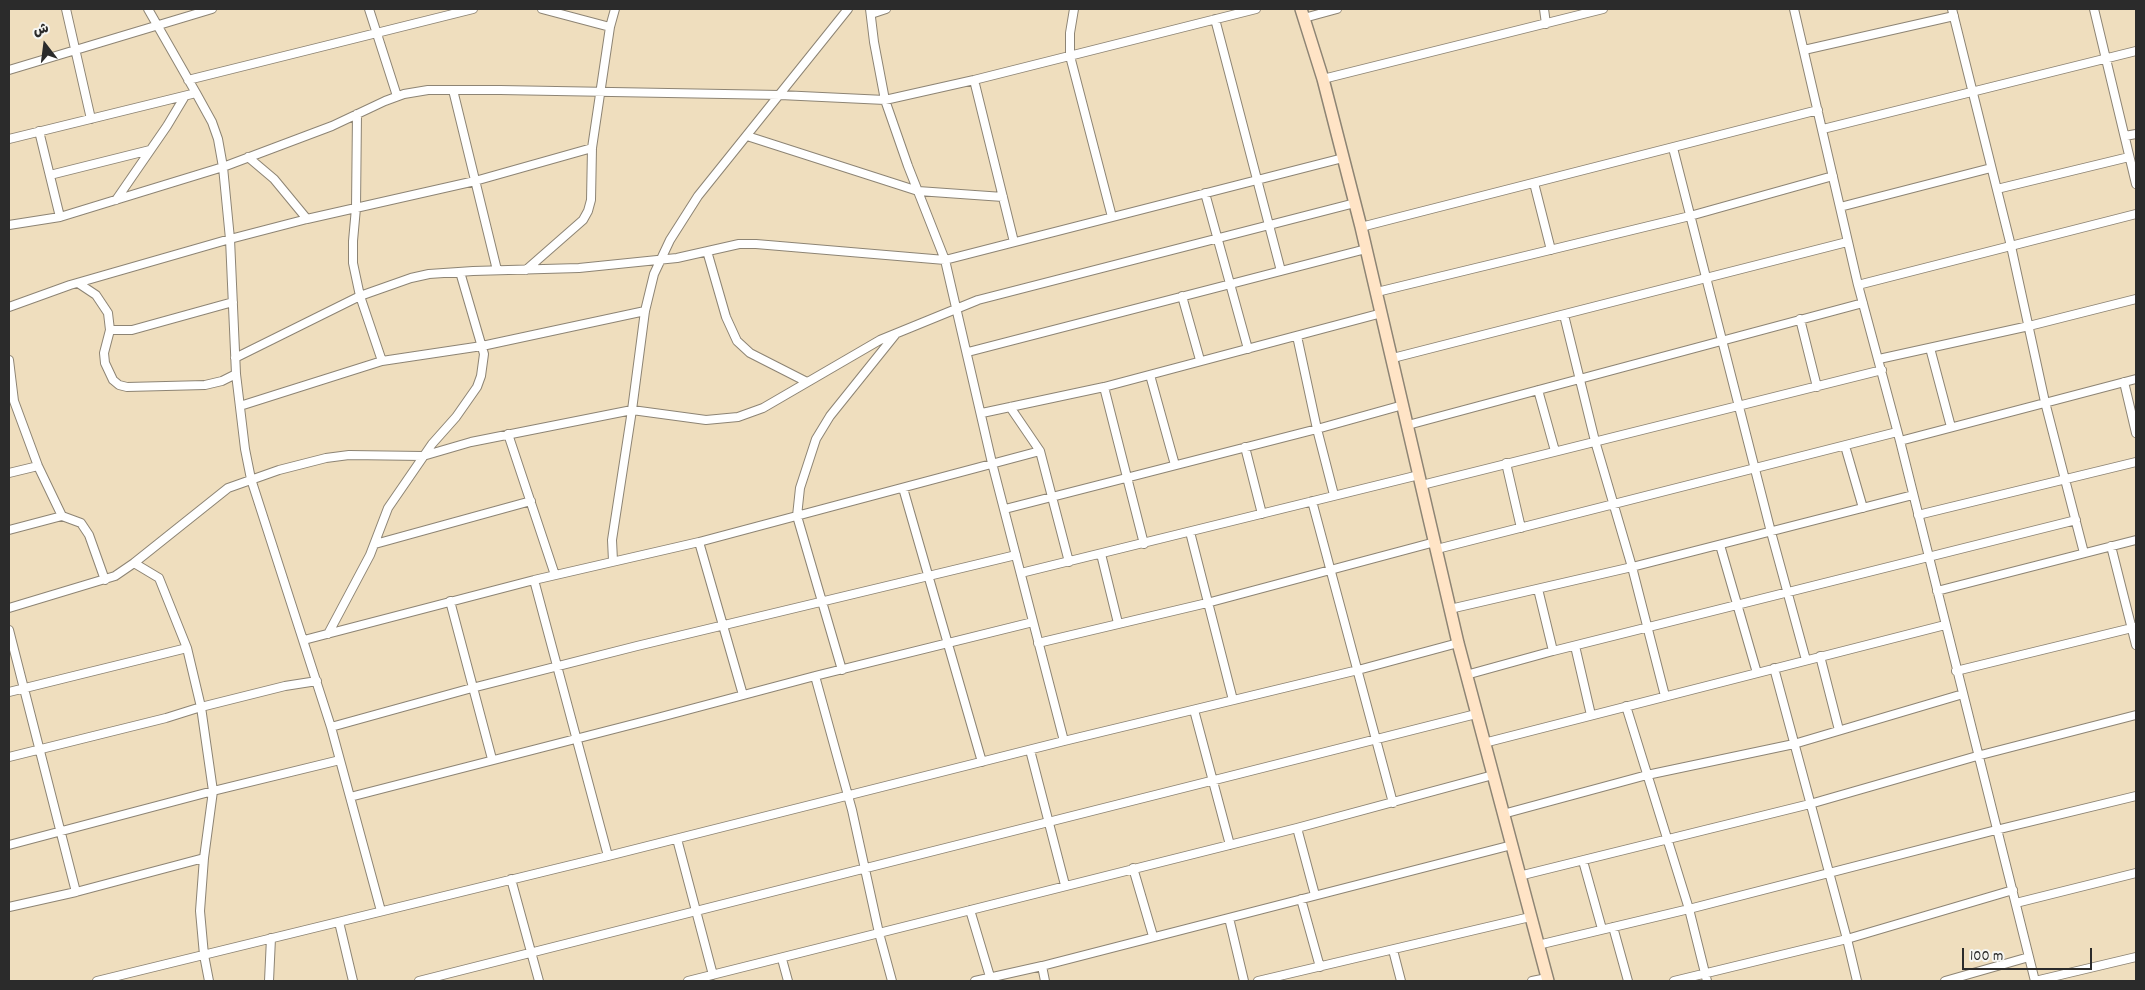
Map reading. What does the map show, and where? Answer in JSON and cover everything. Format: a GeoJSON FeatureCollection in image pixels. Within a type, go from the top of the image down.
{"type":"FeatureCollection","features":[{"type":"Feature","properties":{"kind":"street"},"geometry":{"type":"LineString","coordinates":[[66,9],[91,119]]}},
{"type":"Feature","properties":{"kind":"street"},"geometry":{"type":"LineString","coordinates":[[148,9],[215,130],[223,167],[230,239],[236,374],[251,479],[331,727],[381,911]]}},
{"type":"Feature","properties":{"kind":"street"},"geometry":{"type":"LineString","coordinates":[[9,70],[212,9]]}},
{"type":"Feature","properties":{"kind":"street"},"geometry":{"type":"LineString","coordinates":[[369,9],[397,96]]}},
{"type":"Feature","properties":{"kind":"street"},"geometry":{"type":"LineString","coordinates":[[188,80],[473,9]]}},
{"type":"Feature","properties":{"kind":"street"},"geometry":{"type":"LineString","coordinates":[[542,9],[610,27]]}},
{"type":"Feature","properties":{"kind":"street"},"geometry":{"type":"LineString","coordinates":[[526,270],[583,220],[588,211],[591,200],[592,148],[610,27],[615,9]]}},
{"type":"Feature","properties":{"kind":"street"},"geometry":{"type":"LineString","coordinates":[[613,561],[612,540],[645,310],[654,274],[670,240],[693,203],[848,9]]}},
{"type":"Feature","properties":{"kind":"street"},"geometry":{"type":"LineString","coordinates":[[886,9],[870,12],[884,100],[945,260],[968,352],[992,463],[1064,741]]}},
{"type":"Feature","properties":{"kind":"street"},"geometry":{"type":"LineString","coordinates":[[1074,9],[1070,33],[1070,56],[1112,217]]}},
{"type":"Feature","properties":{"kind":"street"},"geometry":{"type":"LineString","coordinates":[[9,225],[60,218],[223,167],[332,126],[397,96],[428,90],[780,95],[884,100],[974,80],[1256,9]]}},
{"type":"Feature","properties":{"kind":"street"},"geometry":{"type":"LineString","coordinates":[[1336,9],[1303,13],[1323,79],[1355,202],[1393,358],[1458,643],[1547,979],[1532,981]]}},
{"type":"Feature","properties":{"kind":"street"},"geometry":{"type":"LineString","coordinates":[[1544,9],[1546,24]]}},
{"type":"Feature","properties":{"kind":"street"},"geometry":{"type":"LineString","coordinates":[[1323,79],[1603,9]]}},
{"type":"Feature","properties":{"kind":"street"},"geometry":{"type":"LineString","coordinates":[[1794,9],[1823,128],[1847,242],[1882,370],[1977,756],[2035,981],[2136,957]]}},
{"type":"Feature","properties":{"kind":"street"},"geometry":{"type":"LineString","coordinates":[[2094,9],[2136,184]]}},
{"type":"Feature","properties":{"kind":"street"},"geometry":{"type":"LineString","coordinates":[[1804,50],[1953,12],[2011,246],[2045,402],[2084,553]]}},
{"type":"Feature","properties":{"kind":"street"},"geometry":{"type":"LineString","coordinates":[[1215,19],[1281,270]]}},
{"type":"Feature","properties":{"kind":"street"},"geometry":{"type":"LineString","coordinates":[[1823,128],[2136,51]]}},
{"type":"Feature","properties":{"kind":"street"},"geometry":{"type":"LineString","coordinates":[[974,80],[1014,242]]}},
{"type":"Feature","properties":{"kind":"street"},"geometry":{"type":"LineString","coordinates":[[453,90],[497,270]]}},
{"type":"Feature","properties":{"kind":"street"},"geometry":{"type":"LineString","coordinates":[[9,139],[196,93]]}},
{"type":"Feature","properties":{"kind":"street"},"geometry":{"type":"LineString","coordinates":[[116,200],[171,121],[185,96]]}},
{"type":"Feature","properties":{"kind":"street"},"geometry":{"type":"LineString","coordinates":[[1361,227],[1818,110]]}},
{"type":"Feature","properties":{"kind":"street"},"geometry":{"type":"LineString","coordinates":[[357,114],[356,208],[353,263],[360,296],[382,361]]}},
{"type":"Feature","properties":{"kind":"street"},"geometry":{"type":"LineString","coordinates":[[39,131],[60,218]]}},
{"type":"Feature","properties":{"kind":"street"},"geometry":{"type":"LineString","coordinates":[[2125,136],[2136,134]]}},
{"type":"Feature","properties":{"kind":"street"},"geometry":{"type":"LineString","coordinates":[[747,136],[918,191],[1003,197]]}},
{"type":"Feature","properties":{"kind":"street"},"geometry":{"type":"LineString","coordinates":[[9,307],[78,282],[230,239],[307,219],[475,181],[592,148]]}},
{"type":"Feature","properties":{"kind":"street"},"geometry":{"type":"LineString","coordinates":[[1673,148],[1771,532],[1806,660]]}},
{"type":"Feature","properties":{"kind":"street"},"geometry":{"type":"LineString","coordinates":[[50,175],[150,150]]}},
{"type":"Feature","properties":{"kind":"street"},"geometry":{"type":"LineString","coordinates":[[248,157],[274,179],[290,201],[307,219]]}},
{"type":"Feature","properties":{"kind":"street"},"geometry":{"type":"LineString","coordinates":[[1997,189],[2129,157]]}},
{"type":"Feature","properties":{"kind":"street"},"geometry":{"type":"LineString","coordinates":[[235,358],[360,296],[411,278],[429,274],[497,270],[554,270],[661,260],[739,244],[945,260],[1258,178],[1343,158]]}},
{"type":"Feature","properties":{"kind":"street"},"geometry":{"type":"LineString","coordinates":[[1840,207],[1992,168]]}},
{"type":"Feature","properties":{"kind":"street"},"geometry":{"type":"LineString","coordinates":[[1377,292],[1690,216],[1833,176]]}},
{"type":"Feature","properties":{"kind":"street"},"geometry":{"type":"LineString","coordinates":[[1534,183],[1551,250]]}},
{"type":"Feature","properties":{"kind":"street"},"geometry":{"type":"LineString","coordinates":[[1205,193],[1248,349]]}},
{"type":"Feature","properties":{"kind":"street"},"geometry":{"type":"LineString","coordinates":[[9,608],[105,580],[134,563],[218,495],[233,486],[251,479],[326,458],[349,455],[423,456],[470,442],[632,410],[706,420],[723,420],[750,414],[880,340],[978,300],[1355,202]]}},
{"type":"Feature","properties":{"kind":"street"},"geometry":{"type":"LineString","coordinates":[[1858,286],[2136,214]]}},
{"type":"Feature","properties":{"kind":"street"},"geometry":{"type":"LineString","coordinates":[[1393,358],[1847,242]]}},
{"type":"Feature","properties":{"kind":"street"},"geometry":{"type":"LineString","coordinates":[[968,352],[1366,249]]}},
{"type":"Feature","properties":{"kind":"street"},"geometry":{"type":"LineString","coordinates":[[707,251],[726,317],[737,341],[750,353],[807,382]]}},
{"type":"Feature","properties":{"kind":"street"},"geometry":{"type":"LineString","coordinates":[[328,634],[375,544],[388,508],[423,456],[477,387],[484,363],[482,346],[460,272]]}},
{"type":"Feature","properties":{"kind":"street"},"geometry":{"type":"LineString","coordinates":[[78,282],[96,295],[108,313],[110,330],[104,353],[105,363],[113,380],[119,385],[127,387],[205,386],[236,374]]}},
{"type":"Feature","properties":{"kind":"street"},"geometry":{"type":"LineString","coordinates":[[1182,296],[1200,360]]}},
{"type":"Feature","properties":{"kind":"street"},"geometry":{"type":"LineString","coordinates":[[1879,359],[2029,326],[2136,299]]}},
{"type":"Feature","properties":{"kind":"street"},"geometry":{"type":"LineString","coordinates":[[110,330],[132,330],[233,302]]}},
{"type":"Feature","properties":{"kind":"street"},"geometry":{"type":"LineString","coordinates":[[1408,425],[1863,303]]}},
{"type":"Feature","properties":{"kind":"street"},"geometry":{"type":"LineString","coordinates":[[240,406],[382,361],[482,346],[645,310]]}},
{"type":"Feature","properties":{"kind":"street"},"geometry":{"type":"LineString","coordinates":[[982,413],[1104,387],[1382,313]]}},
{"type":"Feature","properties":{"kind":"street"},"geometry":{"type":"LineString","coordinates":[[1564,315],[1595,441],[1632,567],[1665,696]]}},
{"type":"Feature","properties":{"kind":"street"},"geometry":{"type":"LineString","coordinates":[[1800,319],[1817,387]]}},
{"type":"Feature","properties":{"kind":"street"},"geometry":{"type":"LineString","coordinates":[[842,670],[797,516],[800,488],[816,439],[830,416],[896,333]]}},
{"type":"Feature","properties":{"kind":"street"},"geometry":{"type":"LineString","coordinates":[[1297,336],[1334,496]]}},
{"type":"Feature","properties":{"kind":"street"},"geometry":{"type":"LineString","coordinates":[[1930,348],[1951,427]]}},
{"type":"Feature","properties":{"kind":"street"},"geometry":{"type":"LineString","coordinates":[[9,360],[11,401],[38,466],[62,516]]}},
{"type":"Feature","properties":{"kind":"street"},"geometry":{"type":"LineString","coordinates":[[1021,573],[1334,496],[1506,464],[1882,370]]}},
{"type":"Feature","properties":{"kind":"street"},"geometry":{"type":"LineString","coordinates":[[1150,375],[1175,465]]}},
{"type":"Feature","properties":{"kind":"street"},"geometry":{"type":"LineString","coordinates":[[1900,441],[2136,379]]}},
{"type":"Feature","properties":{"kind":"street"},"geometry":{"type":"LineString","coordinates":[[2124,382],[2136,433]]}},
{"type":"Feature","properties":{"kind":"street"},"geometry":{"type":"LineString","coordinates":[[1104,387],[1144,544]]}},
{"type":"Feature","properties":{"kind":"street"},"geometry":{"type":"LineString","coordinates":[[1538,390],[1555,451]]}},
{"type":"Feature","properties":{"kind":"street"},"geometry":{"type":"LineString","coordinates":[[1004,509],[1317,429],[1403,404]]}},
{"type":"Feature","properties":{"kind":"street"},"geometry":{"type":"LineString","coordinates":[[1010,407],[1040,451],[1069,562]]}},
{"type":"Feature","properties":{"kind":"street"},"geometry":{"type":"LineString","coordinates":[[1038,643],[1207,603],[1332,570],[1614,506],[1897,432]]}},
{"type":"Feature","properties":{"kind":"street"},"geometry":{"type":"LineString","coordinates":[[508,434],[554,575]]}},
{"type":"Feature","properties":{"kind":"street"},"geometry":{"type":"LineString","coordinates":[[1845,446],[1863,508]]}},
{"type":"Feature","properties":{"kind":"street"},"geometry":{"type":"LineString","coordinates":[[1245,447],[1262,514]]}},
{"type":"Feature","properties":{"kind":"street"},"geometry":{"type":"LineString","coordinates":[[304,640],[554,575],[699,542],[1040,451]]}},
{"type":"Feature","properties":{"kind":"street"},"geometry":{"type":"LineString","coordinates":[[1918,515],[2136,462]]}},
{"type":"Feature","properties":{"kind":"street"},"geometry":{"type":"LineString","coordinates":[[1506,464],[1521,528]]}},
{"type":"Feature","properties":{"kind":"street"},"geometry":{"type":"LineString","coordinates":[[9,473],[38,466]]}},
{"type":"Feature","properties":{"kind":"street"},"geometry":{"type":"LineString","coordinates":[[903,488],[982,762]]}},
{"type":"Feature","properties":{"kind":"street"},"geometry":{"type":"LineString","coordinates":[[1450,609],[1632,567],[1913,495]]}},
{"type":"Feature","properties":{"kind":"street"},"geometry":{"type":"LineString","coordinates":[[375,544],[531,501]]}},
{"type":"Feature","properties":{"kind":"street"},"geometry":{"type":"LineString","coordinates":[[1312,501],[1378,740],[1393,803]]}},
{"type":"Feature","properties":{"kind":"street"},"geometry":{"type":"LineString","coordinates":[[9,530],[62,516],[81,523],[89,535],[105,580]]}},
{"type":"Feature","properties":{"kind":"street"},"geometry":{"type":"LineString","coordinates":[[1466,675],[1553,651],[2076,520]]}},
{"type":"Feature","properties":{"kind":"street"},"geometry":{"type":"LineString","coordinates":[[1190,532],[1233,700]]}},
{"type":"Feature","properties":{"kind":"street"},"geometry":{"type":"LineString","coordinates":[[1937,591],[2136,540]]}},
{"type":"Feature","properties":{"kind":"street"},"geometry":{"type":"LineString","coordinates":[[699,542],[743,696]]}},
{"type":"Feature","properties":{"kind":"street"},"geometry":{"type":"LineString","coordinates":[[1720,545],[1757,673]]}},
{"type":"Feature","properties":{"kind":"street"},"geometry":{"type":"LineString","coordinates":[[2111,546],[2134,627],[2136,645]]}},
{"type":"Feature","properties":{"kind":"street"},"geometry":{"type":"LineString","coordinates":[[1101,554],[1118,624]]}},
{"type":"Feature","properties":{"kind":"street"},"geometry":{"type":"LineString","coordinates":[[331,727],[556,666],[1016,556]]}},
{"type":"Feature","properties":{"kind":"street"},"geometry":{"type":"LineString","coordinates":[[134,563],[160,578],[187,648],[201,706],[213,791],[204,858],[200,911],[204,955],[209,981]]}},
{"type":"Feature","properties":{"kind":"street"},"geometry":{"type":"LineString","coordinates":[[534,580],[608,856]]}},
{"type":"Feature","properties":{"kind":"street"},"geometry":{"type":"LineString","coordinates":[[1538,589],[1553,651]]}},
{"type":"Feature","properties":{"kind":"street"},"geometry":{"type":"LineString","coordinates":[[450,601],[492,759]]}},
{"type":"Feature","properties":{"kind":"street"},"geometry":{"type":"LineString","coordinates":[[350,797],[815,676],[1033,622]]}},
{"type":"Feature","properties":{"kind":"street"},"geometry":{"type":"LineString","coordinates":[[1484,743],[1946,625]]}},
{"type":"Feature","properties":{"kind":"street"},"geometry":{"type":"LineString","coordinates":[[1956,671],[2134,627]]}},
{"type":"Feature","properties":{"kind":"street"},"geometry":{"type":"LineString","coordinates":[[9,630],[76,892]]}},
{"type":"Feature","properties":{"kind":"street"},"geometry":{"type":"LineString","coordinates":[[97,981],[1358,670],[1458,643]]}},
{"type":"Feature","properties":{"kind":"street"},"geometry":{"type":"LineString","coordinates":[[1575,646],[1590,715]]}},
{"type":"Feature","properties":{"kind":"street"},"geometry":{"type":"LineString","coordinates":[[9,692],[187,648]]}},
{"type":"Feature","properties":{"kind":"street"},"geometry":{"type":"LineString","coordinates":[[1820,656],[1839,730]]}},
{"type":"Feature","properties":{"kind":"street"},"geometry":{"type":"LineString","coordinates":[[1774,668],[1857,981]]}},
{"type":"Feature","properties":{"kind":"street"},"geometry":{"type":"LineString","coordinates":[[815,676],[848,796],[892,981]]}},
{"type":"Feature","properties":{"kind":"street"},"geometry":{"type":"LineString","coordinates":[[9,757],[166,718],[201,706],[285,686],[317,681]]}},
{"type":"Feature","properties":{"kind":"street"},"geometry":{"type":"LineString","coordinates":[[1503,814],[1647,775],[1794,744],[1962,694]]}},
{"type":"Feature","properties":{"kind":"street"},"geometry":{"type":"LineString","coordinates":[[1626,706],[1689,909],[1706,977]]}},
{"type":"Feature","properties":{"kind":"street"},"geometry":{"type":"LineString","coordinates":[[1194,710],[1230,845]]}},
{"type":"Feature","properties":{"kind":"street"},"geometry":{"type":"LineString","coordinates":[[419,981],[531,951],[1476,714]]}},
{"type":"Feature","properties":{"kind":"street"},"geometry":{"type":"LineString","coordinates":[[1519,876],[1667,841],[1810,804],[1977,756],[2136,715]]}},
{"type":"Feature","properties":{"kind":"street"},"geometry":{"type":"LineString","coordinates":[[1030,750],[1065,885]]}},
{"type":"Feature","properties":{"kind":"street"},"geometry":{"type":"LineString","coordinates":[[9,845],[213,791],[340,760]]}},
{"type":"Feature","properties":{"kind":"street"},"geometry":{"type":"LineString","coordinates":[[688,981],[1297,828],[1492,775]]}},
{"type":"Feature","properties":{"kind":"street"},"geometry":{"type":"LineString","coordinates":[[1538,945],[1689,909],[2136,796]]}},
{"type":"Feature","properties":{"kind":"street"},"geometry":{"type":"LineString","coordinates":[[1297,828],[1315,895]]}},
{"type":"Feature","properties":{"kind":"street"},"geometry":{"type":"LineString","coordinates":[[677,839],[713,975]]}},
{"type":"Feature","properties":{"kind":"street"},"geometry":{"type":"LineString","coordinates":[[975,981],[991,979],[1512,845]]}},
{"type":"Feature","properties":{"kind":"street"},"geometry":{"type":"LineString","coordinates":[[9,907],[76,892],[204,858]]}},
{"type":"Feature","properties":{"kind":"street"},"geometry":{"type":"LineString","coordinates":[[1583,861],[1602,929]]}},
{"type":"Feature","properties":{"kind":"street"},"geometry":{"type":"LineString","coordinates":[[1133,868],[1153,936]]}},
{"type":"Feature","properties":{"kind":"street"},"geometry":{"type":"LineString","coordinates":[[2016,903],[2136,873]]}},
{"type":"Feature","properties":{"kind":"street"},"geometry":{"type":"LineString","coordinates":[[511,879],[539,981]]}},
{"type":"Feature","properties":{"kind":"street"},"geometry":{"type":"LineString","coordinates":[[1674,981],[1706,977],[1847,939],[2013,890]]}},
{"type":"Feature","properties":{"kind":"street"},"geometry":{"type":"LineString","coordinates":[[1301,899],[1320,967]]}},
{"type":"Feature","properties":{"kind":"street"},"geometry":{"type":"LineString","coordinates":[[970,910],[991,979]]}},
{"type":"Feature","properties":{"kind":"street"},"geometry":{"type":"LineString","coordinates":[[1258,981],[1530,916]]}},
{"type":"Feature","properties":{"kind":"street"},"geometry":{"type":"LineString","coordinates":[[1229,918],[1244,981]]}},
{"type":"Feature","properties":{"kind":"street"},"geometry":{"type":"LineString","coordinates":[[339,922],[353,981]]}},
{"type":"Feature","properties":{"kind":"street"},"geometry":{"type":"LineString","coordinates":[[1613,927],[1628,981]]}},
{"type":"Feature","properties":{"kind":"street"},"geometry":{"type":"LineString","coordinates":[[269,981],[271,938]]}},
{"type":"Feature","properties":{"kind":"street"},"geometry":{"type":"LineString","coordinates":[[1393,950],[1401,981]]}},
{"type":"Feature","properties":{"kind":"street"},"geometry":{"type":"LineString","coordinates":[[1945,981],[2029,957]]}},
{"type":"Feature","properties":{"kind":"street"},"geometry":{"type":"LineString","coordinates":[[782,958],[788,981]]}},
{"type":"Feature","properties":{"kind":"street"},"geometry":{"type":"LineString","coordinates":[[1042,966],[1046,981]]}}]}
